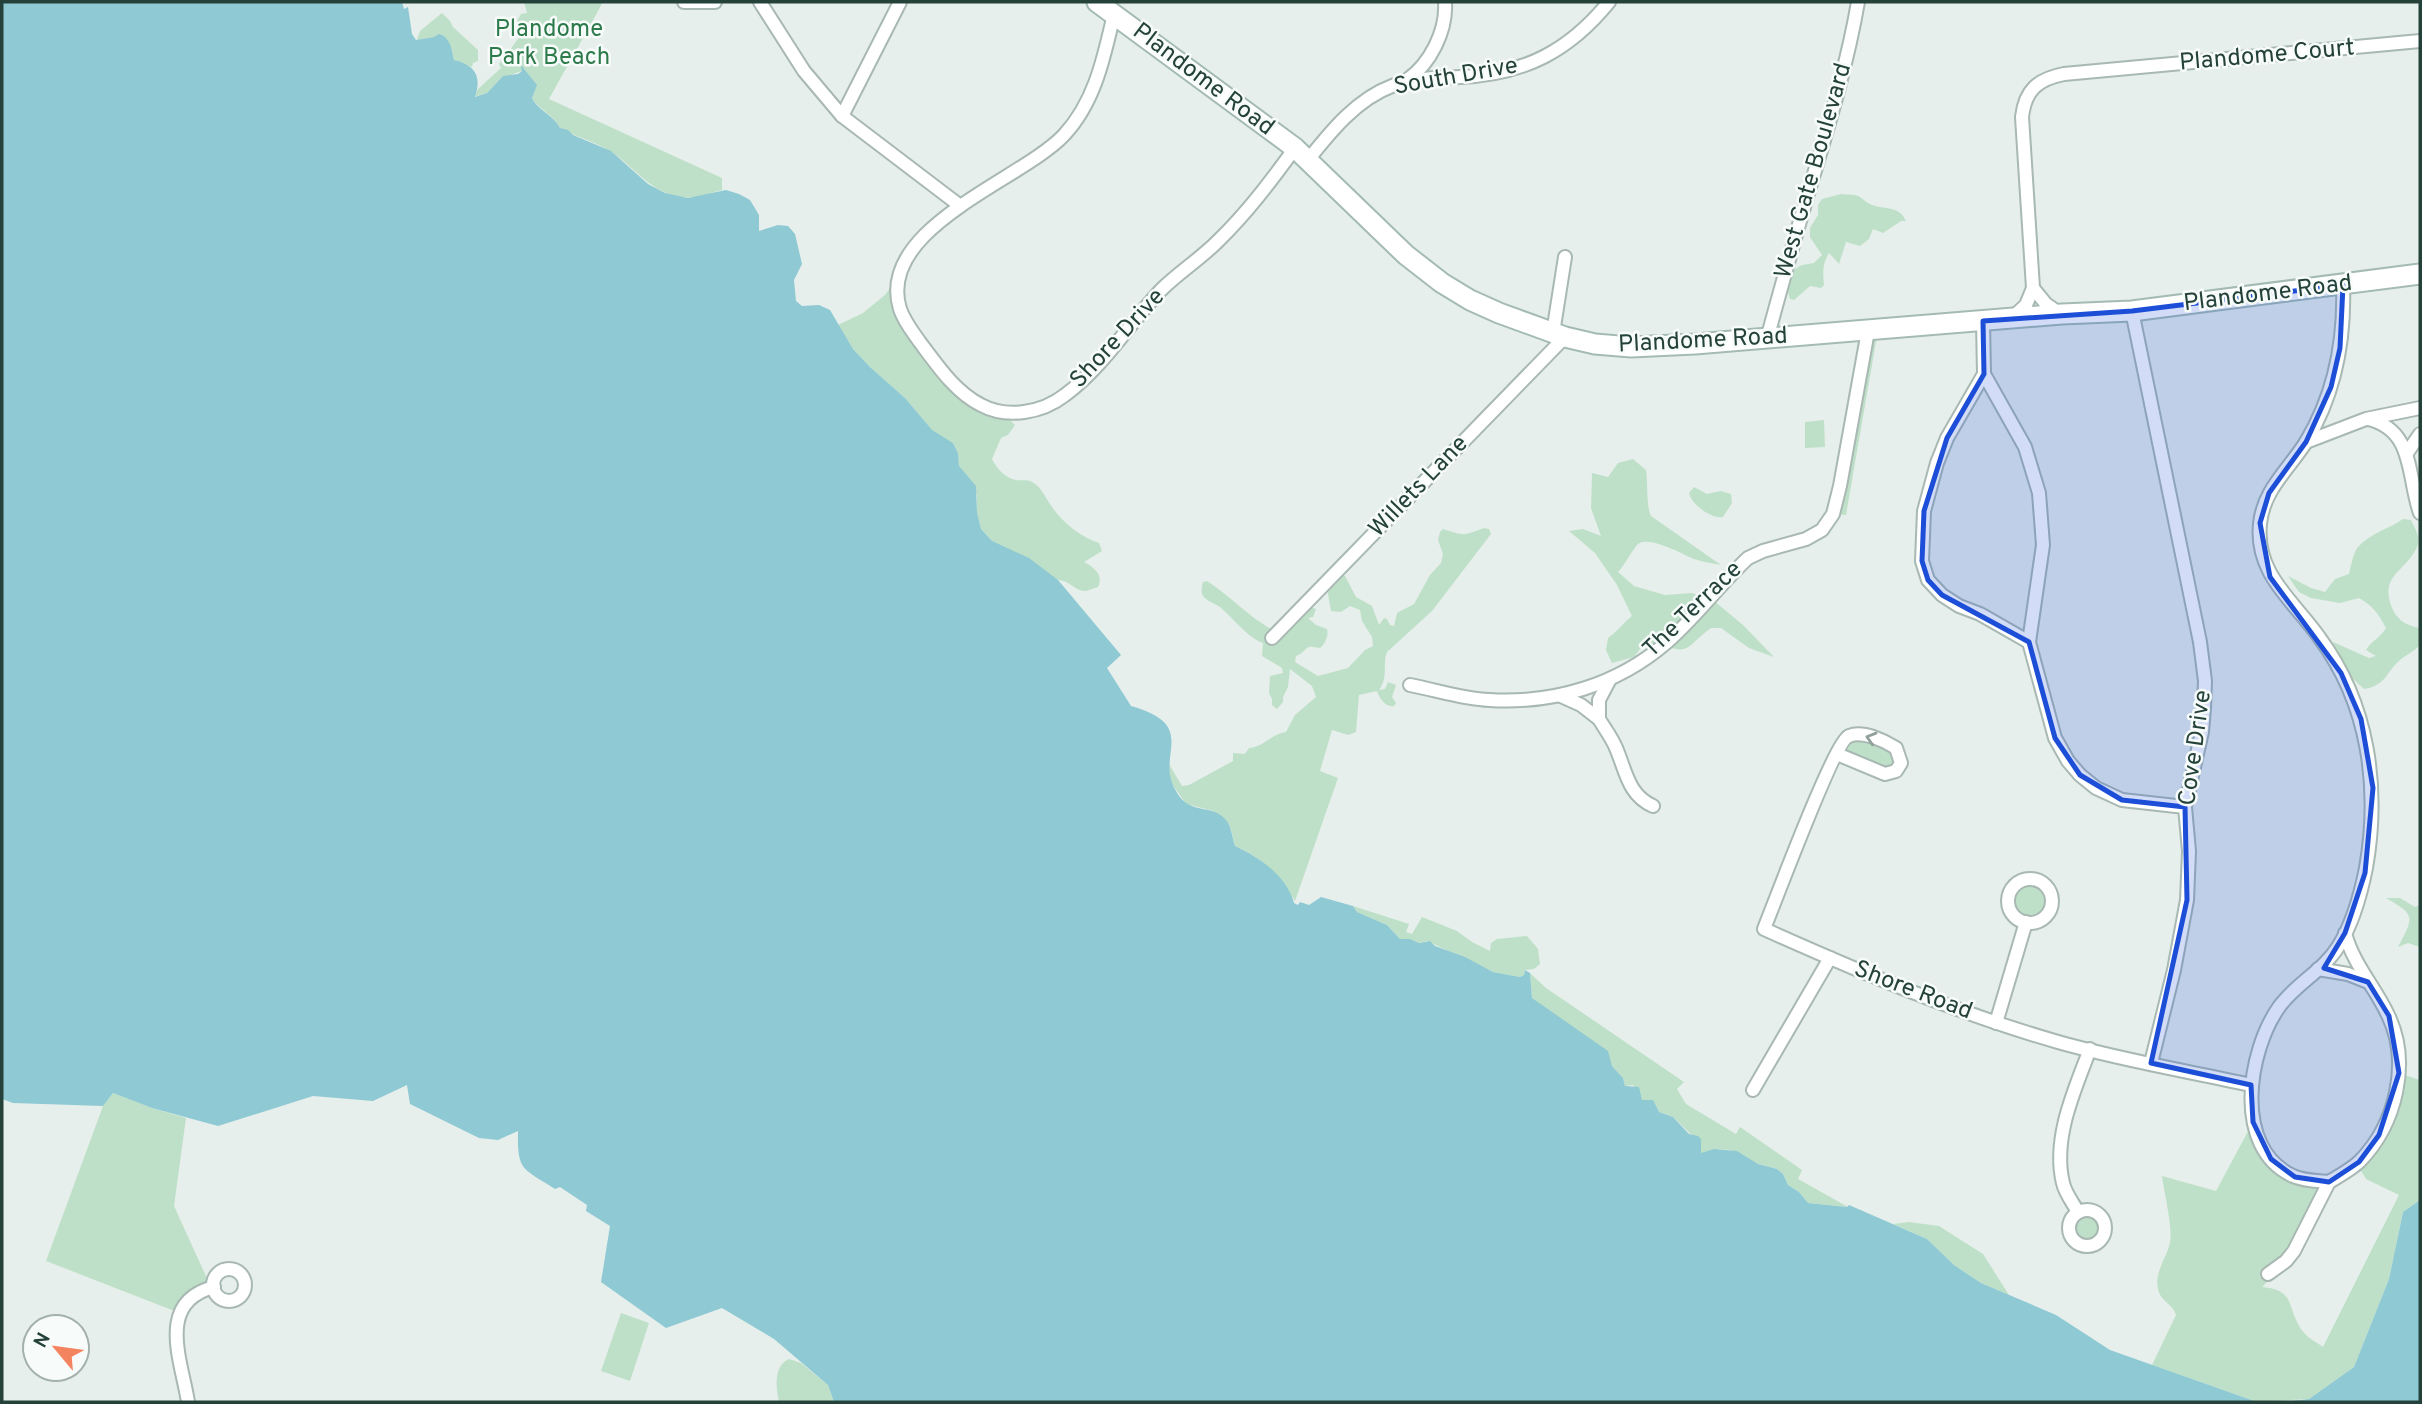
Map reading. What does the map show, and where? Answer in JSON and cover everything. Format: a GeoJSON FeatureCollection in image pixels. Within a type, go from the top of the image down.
{"type":"FeatureCollection","features":[{"type":"Feature","properties":{"kind":"main road","name":"Plandome Road"},"geometry":{"type":"LineString","coordinates":[[1097,2],[1301,154],[1406,255],[1442,283],[1483,307],[1559,335],[1616,347],[1767,339],[2063,314],[2132,311],[2420,274]]}},
{"type":"Feature","properties":{"kind":"street"},"geometry":{"type":"LineString","coordinates":[[684,2],[715,2]]}},
{"type":"Feature","properties":{"kind":"street"},"geometry":{"type":"LineString","coordinates":[[760,2],[804,71],[842,116],[959,205]]}},
{"type":"Feature","properties":{"kind":"street"},"geometry":{"type":"LineString","coordinates":[[842,116],[900,2]]}},
{"type":"Feature","properties":{"kind":"street"},"geometry":{"type":"LineString","coordinates":[[1406,81],[1422,67],[1433,50],[1441,29],[1444,2]]}},
{"type":"Feature","properties":{"kind":"street","name":"South Drive"},"geometry":{"type":"LineString","coordinates":[[1301,154],[1369,98],[1389,87],[1406,81],[1492,75],[1524,67],[1550,55],[1578,36],[1609,2]]}},
{"type":"Feature","properties":{"kind":"street","name":"West Gate Boulevard"},"geometry":{"type":"LineString","coordinates":[[1767,339],[1849,50],[1857,2]]}},
{"type":"Feature","properties":{"kind":"street","name":"Shore Drive"},"geometry":{"type":"LineString","coordinates":[[1114,14],[1094,87],[1064,135],[1044,154],[959,205],[933,227],[909,257],[899,283],[900,309],[907,324],[931,357],[969,399],[990,410],[1024,412],[1057,402],[1088,378],[1164,288],[1216,243],[1301,154]]}},
{"type":"Feature","properties":{"kind":"street","name":"Plandome Court"},"geometry":{"type":"LineString","coordinates":[[2033,288],[2022,117],[2024,102],[2037,83],[2050,77],[2113,70],[2417,43]]}},
{"type":"Feature","properties":{"kind":"street"},"geometry":{"type":"LineString","coordinates":[[1433,50],[1437,66],[1448,78]]}},
{"type":"Feature","properties":{"kind":"street"},"geometry":{"type":"LineString","coordinates":[[1559,335],[1565,257]]}},
{"type":"Feature","properties":{"kind":"street"},"geometry":{"type":"LineString","coordinates":[[2329,1182],[2295,1177],[2271,1159],[2253,1122],[2251,1085],[2259,1043],[2276,1011],[2300,983],[2333,955],[2345,933],[2365,873],[2371,838],[2373,789],[2361,719],[2342,673],[2319,637],[2270,577],[2260,543],[2260,523],[2269,493],[2306,442],[2322,410],[2336,371],[2344,316],[2343,285]]}},
{"type":"Feature","properties":{"kind":"street"},"geometry":{"type":"LineString","coordinates":[[2011,319],[2026,305],[2033,288],[2046,304],[2063,314]]}},
{"type":"Feature","properties":{"kind":"street","name":"Cove Drive"},"geometry":{"type":"LineString","coordinates":[[2132,311],[2203,658],[2205,681],[2202,732],[2185,807],[2189,851],[2187,900],[2174,970],[2151,1063]]}},
{"type":"Feature","properties":{"kind":"street"},"geometry":{"type":"LineString","coordinates":[[1983,321],[1984,374],[2025,447],[2039,493],[2043,545],[2029,642],[2055,738],[2068,761],[2096,788],[2122,800],[2185,807]]}},
{"type":"Feature","properties":{"kind":"street","name":"The Terrace"},"geometry":{"type":"LineString","coordinates":[[1410,685],[1488,700],[1561,696],[1610,679],[1666,643],[1748,558],[1806,539],[1828,523],[1840,486],[1868,331]]}},
{"type":"Feature","properties":{"kind":"street","name":"Willets Lane"},"geometry":{"type":"LineString","coordinates":[[1272,638],[1559,335]]}},
{"type":"Feature","properties":{"kind":"street"},"geometry":{"type":"LineString","coordinates":[[1984,374],[1947,438],[1937,463],[1924,511],[1922,561],[1928,580],[1942,595],[2029,642]]}},
{"type":"Feature","properties":{"kind":"street"},"geometry":{"type":"LineString","coordinates":[[2306,442],[2366,419],[2420,408]]}},
{"type":"Feature","properties":{"kind":"street"},"geometry":{"type":"LineString","coordinates":[[2366,419],[2389,428],[2407,453],[2420,513]]}},
{"type":"Feature","properties":{"kind":"street"},"geometry":{"type":"LineString","coordinates":[[2407,453],[2420,434]]}},
{"type":"Feature","properties":{"kind":"street"},"geometry":{"type":"LineString","coordinates":[[1600,719],[1599,700],[1610,679]]}},
{"type":"Feature","properties":{"kind":"street"},"geometry":{"type":"LineString","coordinates":[[1561,696],[1581,705],[1600,719],[1615,746],[1630,787],[1642,800],[1653,806]]}},
{"type":"Feature","properties":{"kind":"street","name":"Shore Road"},"geometry":{"type":"LineString","coordinates":[[1837,754],[1887,774],[1896,771],[1901,763],[1894,747],[1858,734],[1846,737],[1837,754],[1764,929],[1913,993],[1996,1023],[2090,1049],[2251,1085]]}},
{"type":"Feature","properties":{"kind":"street"},"geometry":{"type":"LineString","coordinates":[[1996,1023],[2026,922]]}},
{"type":"Feature","properties":{"kind":"street"},"geometry":{"type":"LineString","coordinates":[[2268,1274],[2286,1261],[2294,1251],[2329,1182],[2359,1162],[2379,1135],[2396,1094],[2399,1073],[2396,1042],[2389,1016],[2351,951],[2345,933]]}},
{"type":"Feature","properties":{"kind":"street"},"geometry":{"type":"LineString","coordinates":[[1753,1090],[1830,958]]}},
{"type":"Feature","properties":{"kind":"street"},"geometry":{"type":"LineString","coordinates":[[2318,969],[2348,974],[2368,982]]}},
{"type":"Feature","properties":{"kind":"street"},"geometry":{"type":"LineString","coordinates":[[2078,1212],[2063,1185],[2062,1142],[2069,1107],[2090,1049]]}},
{"type":"Feature","properties":{"kind":"street"},"geometry":{"type":"LineString","coordinates":[[188,1402],[178,1356],[178,1318],[189,1299],[214,1287]]}},
{"type":"Feature","properties":{"kind":"highlighted area"},"geometry":{"type":"Polygon","coordinates":[[[2343,285],[2340,348],[2331,387],[2306,442],[2269,493],[2260,523],[2270,577],[2341,673],[2361,719],[2373,788],[2365,873],[2345,933],[2324,968],[2368,982],[2389,1016],[2399,1073],[2379,1135],[2359,1162],[2329,1182],[2295,1177],[2271,1159],[2253,1122],[2251,1085],[2151,1063],[2187,900],[2185,807],[2122,800],[2080,775],[2055,738],[2029,642],[1942,595],[1928,580],[1922,561],[1924,511],[1947,438],[1984,374],[1983,321],[2132,311],[2343,285]]]}},
{"type":"Feature","properties":{"kind":"green space","name":"Plandome Park Beach"},"geometry":{"type":"Polygon","coordinates":[[[524,2],[603,2],[549,99],[722,178],[722,190],[682,197],[671,195],[650,184],[607,149],[560,128],[532,98],[533,94],[522,68],[522,71],[501,78],[487,93],[474,97],[478,89],[501,68],[499,64],[518,39],[514,30],[519,26],[517,21],[521,14],[527,13],[524,2]]]}},
{"type":"Feature","properties":{"kind":"green space"},"geometry":{"type":"Polygon","coordinates":[[[442,13],[478,50],[478,61],[473,63],[472,67],[454,60],[452,50],[434,37],[417,40],[420,31],[442,13]]]}},
{"type":"Feature","properties":{"kind":"green space"},"geometry":{"type":"Polygon","coordinates":[[[1841,194],[1856,195],[1872,205],[1896,210],[1906,221],[1901,221],[1883,233],[1873,229],[1869,239],[1860,246],[1846,242],[1839,264],[1829,253],[1825,261],[1824,285],[1821,288],[1810,286],[1794,300],[1790,299],[1787,288],[1795,269],[1814,263],[1822,255],[1810,237],[1810,228],[1818,215],[1818,205],[1822,199],[1841,194]]]}},
{"type":"Feature","properties":{"kind":"green space"},"geometry":{"type":"Polygon","coordinates":[[[901,273],[900,309],[969,399],[1011,413],[1009,419],[1015,425],[1008,435],[1001,438],[992,459],[996,466],[1008,477],[1035,484],[1067,524],[1099,543],[1102,551],[1084,562],[1099,575],[1098,587],[1079,590],[992,541],[981,529],[977,495],[959,466],[958,453],[953,443],[932,431],[905,398],[853,349],[838,325],[863,313],[885,295],[901,273]]]}},
{"type":"Feature","properties":{"kind":"green space"},"geometry":{"type":"Polygon","coordinates":[[[1878,330],[1846,515],[1833,514],[1868,331],[1878,330]]]}},
{"type":"Feature","properties":{"kind":"green space"},"geometry":{"type":"Polygon","coordinates":[[[1824,420],[1825,447],[1805,448],[1805,422],[1824,420]]]}},
{"type":"Feature","properties":{"kind":"green space"},"geometry":{"type":"Polygon","coordinates":[[[1633,459],[1646,470],[1651,516],[1721,565],[1694,559],[1656,543],[1642,542],[1618,572],[1634,586],[1665,595],[1692,593],[1714,601],[1743,625],[1774,657],[1749,648],[1721,628],[1711,628],[1687,648],[1676,649],[1658,642],[1640,649],[1634,657],[1612,663],[1606,650],[1608,638],[1632,616],[1617,585],[1595,553],[1569,531],[1583,529],[1601,536],[1591,508],[1592,473],[1608,477],[1618,463],[1633,459]]]}},
{"type":"Feature","properties":{"kind":"green space"},"geometry":{"type":"Polygon","coordinates":[[[1694,487],[1707,494],[1721,491],[1731,494],[1732,503],[1723,517],[1713,516],[1697,506],[1689,493],[1694,487]]]}},
{"type":"Feature","properties":{"kind":"green space"},"geometry":{"type":"Polygon","coordinates":[[[2403,519],[2411,520],[2418,543],[2412,556],[2391,582],[2389,598],[2398,618],[2408,625],[2420,628],[2420,665],[2419,646],[2400,660],[2377,685],[2364,689],[2353,679],[2333,642],[2369,658],[2376,656],[2366,650],[2386,628],[2378,614],[2359,598],[2340,603],[2311,598],[2299,592],[2288,576],[2325,592],[2335,579],[2349,574],[2355,553],[2363,542],[2403,519]]]}},
{"type":"Feature","properties":{"kind":"green space"},"geometry":{"type":"Polygon","coordinates":[[[1443,529],[1464,534],[1489,529],[1491,534],[1432,611],[1387,652],[1384,680],[1379,690],[1385,689],[1388,682],[1396,685],[1392,697],[1396,703],[1394,706],[1386,704],[1377,691],[1359,695],[1356,732],[1348,735],[1332,730],[1320,771],[1338,778],[1295,901],[1269,868],[1235,846],[1231,829],[1214,811],[1186,804],[1170,781],[1169,764],[1182,786],[1189,785],[1233,761],[1233,753],[1245,754],[1249,748],[1286,732],[1295,715],[1316,697],[1312,686],[1290,669],[1283,702],[1277,709],[1272,705],[1269,693],[1270,676],[1283,673],[1282,668],[1262,656],[1263,643],[1205,598],[1202,593],[1203,582],[1207,581],[1271,629],[1278,628],[1310,607],[1316,609],[1313,617],[1308,618],[1327,629],[1326,639],[1320,648],[1309,647],[1296,656],[1295,662],[1318,676],[1348,668],[1365,650],[1373,646],[1372,637],[1362,621],[1360,610],[1350,606],[1341,612],[1331,611],[1326,583],[1337,571],[1345,576],[1356,597],[1372,606],[1379,625],[1384,618],[1394,626],[1397,613],[1414,604],[1430,575],[1441,563],[1443,554],[1438,540],[1440,532],[1443,529]]]}},
{"type":"Feature","properties":{"kind":"green space"},"geometry":{"type":"Polygon","coordinates":[[[1846,738],[1894,746],[1896,771],[1837,754],[1846,738]]]}},
{"type":"Feature","properties":{"kind":"green space"},"geometry":{"type":"Polygon","coordinates":[[[2030,879],[2045,886],[2052,901],[2045,916],[2030,923],[2015,916],[2008,901],[2015,886],[2030,879]]]}},
{"type":"Feature","properties":{"kind":"green space"},"geometry":{"type":"Polygon","coordinates":[[[2386,898],[2400,898],[2415,907],[2420,905],[2420,947],[2408,943],[2398,947],[2409,918],[2403,909],[2386,898]]]}},
{"type":"Feature","properties":{"kind":"green space"},"geometry":{"type":"Polygon","coordinates":[[[1353,906],[1409,924],[1406,932],[1412,934],[1422,917],[1457,931],[1490,951],[1491,943],[1497,939],[1527,936],[1538,949],[1540,964],[1534,969],[1525,970],[1520,977],[1493,972],[1427,941],[1419,943],[1400,939],[1387,925],[1357,912],[1353,906]]]}},
{"type":"Feature","properties":{"kind":"green space"},"geometry":{"type":"Polygon","coordinates":[[[1530,973],[1546,988],[1684,1082],[1677,1089],[1686,1104],[1736,1134],[1740,1127],[1802,1170],[1798,1179],[1848,1207],[1808,1203],[1799,1192],[1788,1185],[1783,1174],[1777,1169],[1758,1164],[1730,1150],[1714,1149],[1701,1154],[1701,1144],[1673,1117],[1659,1112],[1649,1101],[1642,1100],[1633,1085],[1625,1086],[1623,1078],[1612,1066],[1532,998],[1530,973]]]}},
{"type":"Feature","properties":{"kind":"green space"},"geometry":{"type":"Polygon","coordinates":[[[2399,1073],[2420,1080],[2420,1200],[2403,1212],[2389,1279],[2354,1367],[2309,1399],[2257,1402],[2152,1365],[2176,1315],[2161,1297],[2157,1283],[2171,1236],[2162,1176],[2216,1191],[2253,1122],[2281,1169],[2329,1182],[2278,1271],[2262,1287],[2273,1289],[2285,1296],[2303,1332],[2323,1347],[2399,1195],[2366,1179],[2360,1169],[2379,1135],[2399,1073]]]}},
{"type":"Feature","properties":{"kind":"green space"},"geometry":{"type":"Polygon","coordinates":[[[113,1093],[186,1118],[174,1206],[210,1285],[177,1312],[46,1261],[103,1106],[113,1093]]]}},
{"type":"Feature","properties":{"kind":"green space"},"geometry":{"type":"Polygon","coordinates":[[[2087,1210],[2100,1215],[2105,1228],[2100,1241],[2087,1246],[2074,1241],[2069,1228],[2074,1215],[2087,1210]]]}},
{"type":"Feature","properties":{"kind":"green space"},"geometry":{"type":"Polygon","coordinates":[[[1909,1222],[1939,1226],[1983,1254],[2009,1295],[1981,1283],[1954,1265],[1927,1239],[1893,1224],[1909,1222]]]}},
{"type":"Feature","properties":{"kind":"green space"},"geometry":{"type":"Polygon","coordinates":[[[621,1313],[649,1323],[630,1381],[601,1371],[621,1313]]]}},
{"type":"Feature","properties":{"kind":"green space"},"geometry":{"type":"Polygon","coordinates":[[[789,1359],[801,1363],[828,1385],[834,1402],[779,1402],[778,1372],[789,1359]]]}},
{"type":"Feature","properties":{"kind":"water"},"geometry":{"type":"Polygon","coordinates":[[[2,2],[402,2],[404,9],[408,7],[412,34],[416,40],[439,34],[443,36],[450,44],[454,60],[472,68],[478,83],[475,97],[487,93],[503,76],[518,74],[522,71],[520,64],[537,85],[532,98],[560,128],[611,151],[648,184],[665,193],[688,198],[726,190],[750,200],[759,215],[759,231],[778,225],[788,226],[795,234],[802,264],[794,280],[796,301],[802,306],[819,305],[830,310],[853,349],[905,398],[932,430],[953,443],[958,453],[959,466],[976,486],[981,529],[992,541],[1029,558],[1058,580],[1121,655],[1107,668],[1131,706],[1152,714],[1164,723],[1170,732],[1171,778],[1176,791],[1188,804],[1214,812],[1226,820],[1235,846],[1271,868],[1285,884],[1294,903],[1309,905],[1321,897],[1353,906],[1357,912],[1387,925],[1400,939],[1419,943],[1430,941],[1435,946],[1465,957],[1493,972],[1520,977],[1525,970],[1530,973],[1532,998],[1608,1051],[1612,1066],[1623,1078],[1625,1086],[1639,1087],[1642,1100],[1653,1100],[1659,1112],[1673,1117],[1689,1134],[1698,1136],[1701,1139],[1701,1153],[1714,1149],[1737,1151],[1758,1164],[1777,1169],[1783,1174],[1788,1185],[1799,1192],[1808,1203],[1849,1205],[1927,1239],[1954,1265],[1981,1283],[2056,1315],[2110,1350],[2257,1402],[834,1402],[828,1385],[774,1339],[722,1308],[666,1328],[601,1282],[610,1226],[586,1211],[587,1205],[560,1187],[555,1189],[524,1168],[519,1154],[518,1131],[498,1140],[479,1138],[410,1104],[407,1085],[373,1101],[313,1096],[218,1126],[152,1108],[113,1093],[103,1106],[13,1103],[2,1099],[2,2]]]}},
{"type":"Feature","properties":{"kind":"water"},"geometry":{"type":"Polygon","coordinates":[[[2420,1200],[2420,1402],[2283,1402],[2309,1399],[2354,1367],[2389,1279],[2403,1212],[2420,1200]]]}}]}
